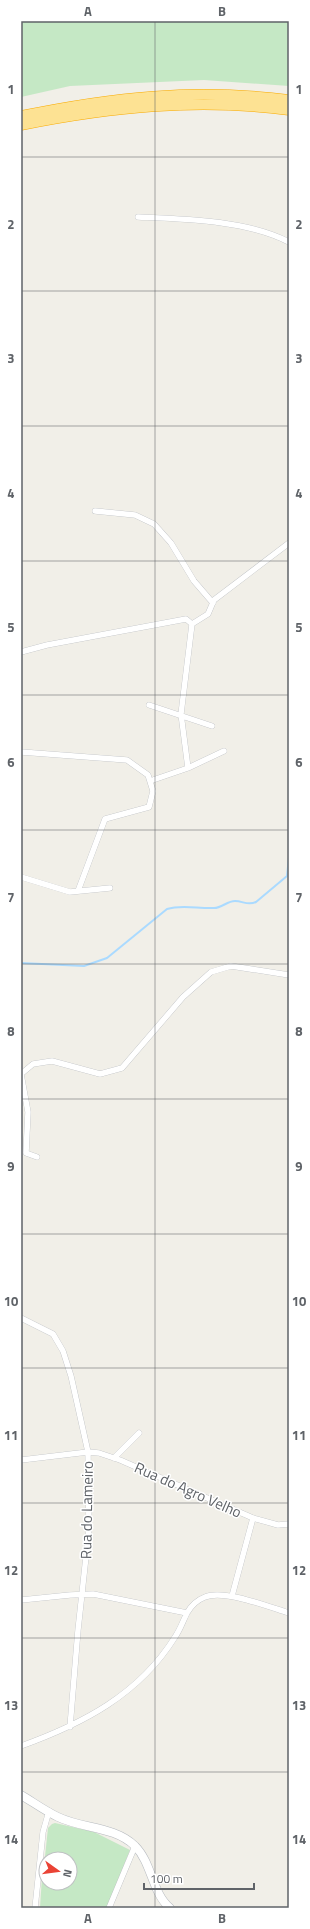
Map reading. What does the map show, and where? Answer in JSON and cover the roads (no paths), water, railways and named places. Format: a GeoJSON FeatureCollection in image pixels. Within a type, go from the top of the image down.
{"type":"FeatureCollection","features":[{"type":"Feature","properties":{"kind":"highway"},"geometry":{"type":"LineString","coordinates":[[21,116],[116,99],[174,94],[217,94],[289,100]]}},
{"type":"Feature","properties":{"kind":"highway"},"geometry":{"type":"LineString","coordinates":[[21,125],[117,109],[174,104],[217,104],[289,110]]}},
{"type":"Feature","properties":{"kind":"main road"},"geometry":{"type":"LineString","coordinates":[[21,1795],[57,1817],[121,1836],[135,1846],[140,1852],[161,1897],[170,1908]]}},
{"type":"Feature","properties":{"kind":"street"},"geometry":{"type":"LineString","coordinates":[[138,217],[199,220],[271,233],[289,242]]}},
{"type":"Feature","properties":{"kind":"street"},"geometry":{"type":"LineString","coordinates":[[96,510],[135,516],[154,524],[171,543],[194,581],[213,602]]}},
{"type":"Feature","properties":{"kind":"street"},"geometry":{"type":"LineString","coordinates":[[192,624],[208,614],[213,602],[289,543]]}},
{"type":"Feature","properties":{"kind":"street"},"geometry":{"type":"LineString","coordinates":[[21,652],[47,645],[186,618],[192,624]]}},
{"type":"Feature","properties":{"kind":"street"},"geometry":{"type":"LineString","coordinates":[[188,768],[182,717],[192,624]]}},
{"type":"Feature","properties":{"kind":"street"},"geometry":{"type":"LineString","coordinates":[[148,704],[182,717],[212,726]]}},
{"type":"Feature","properties":{"kind":"street"},"geometry":{"type":"LineString","coordinates":[[150,781],[188,768],[224,751]]}},
{"type":"Feature","properties":{"kind":"street"},"geometry":{"type":"LineString","coordinates":[[21,752],[127,760],[148,775],[153,791],[149,807],[105,819],[78,891]]}},
{"type":"Feature","properties":{"kind":"street"},"geometry":{"type":"LineString","coordinates":[[21,877],[70,892],[110,888]]}},
{"type":"Feature","properties":{"kind":"street"},"geometry":{"type":"LineString","coordinates":[[37,1157],[26,1153],[28,1112],[21,1074],[33,1064],[52,1061],[100,1074],[122,1068],[183,997],[211,972],[231,966],[289,974]]}},
{"type":"Feature","properties":{"kind":"street","name":"Rua do Lameiro"},"geometry":{"type":"LineString","coordinates":[[21,1318],[53,1334],[63,1351],[71,1376],[88,1452],[89,1529],[81,1595],[70,1727]]}},
{"type":"Feature","properties":{"kind":"street"},"geometry":{"type":"LineString","coordinates":[[114,1458],[139,1434]]}},
{"type":"Feature","properties":{"kind":"street","name":"Rua do Agro Velho"},"geometry":{"type":"LineString","coordinates":[[21,1460],[88,1452],[99,1453],[114,1458],[253,1518],[278,1525],[289,1524]]}},
{"type":"Feature","properties":{"kind":"street"},"geometry":{"type":"LineString","coordinates":[[232,1596],[253,1518]]}},
{"type":"Feature","properties":{"kind":"street"},"geometry":{"type":"LineString","coordinates":[[21,1600],[93,1594],[187,1613]]}},
{"type":"Feature","properties":{"kind":"street"},"geometry":{"type":"LineString","coordinates":[[21,1746],[59,1733],[106,1707],[145,1675],[175,1637],[193,1604],[205,1597],[232,1596],[289,1613]]}},
{"type":"Feature","properties":{"kind":"street"},"geometry":{"type":"LineString","coordinates":[[35,1908],[43,1832],[49,1811]]}},
{"type":"Feature","properties":{"kind":"street"},"geometry":{"type":"LineString","coordinates":[[109,1908],[135,1846]]}},
{"type":"Feature","properties":{"kind":"waterway"},"geometry":{"type":"LineString","coordinates":[[289,440],[289,447]]}},
{"type":"Feature","properties":{"kind":"waterway"},"geometry":{"type":"LineString","coordinates":[[287,876],[289,857]]}},
{"type":"Feature","properties":{"kind":"waterway"},"geometry":{"type":"LineString","coordinates":[[21,963],[84,966],[107,958],[167,909],[179,907],[217,908],[229,902],[235,901],[253,903],[287,876]]}}]}
